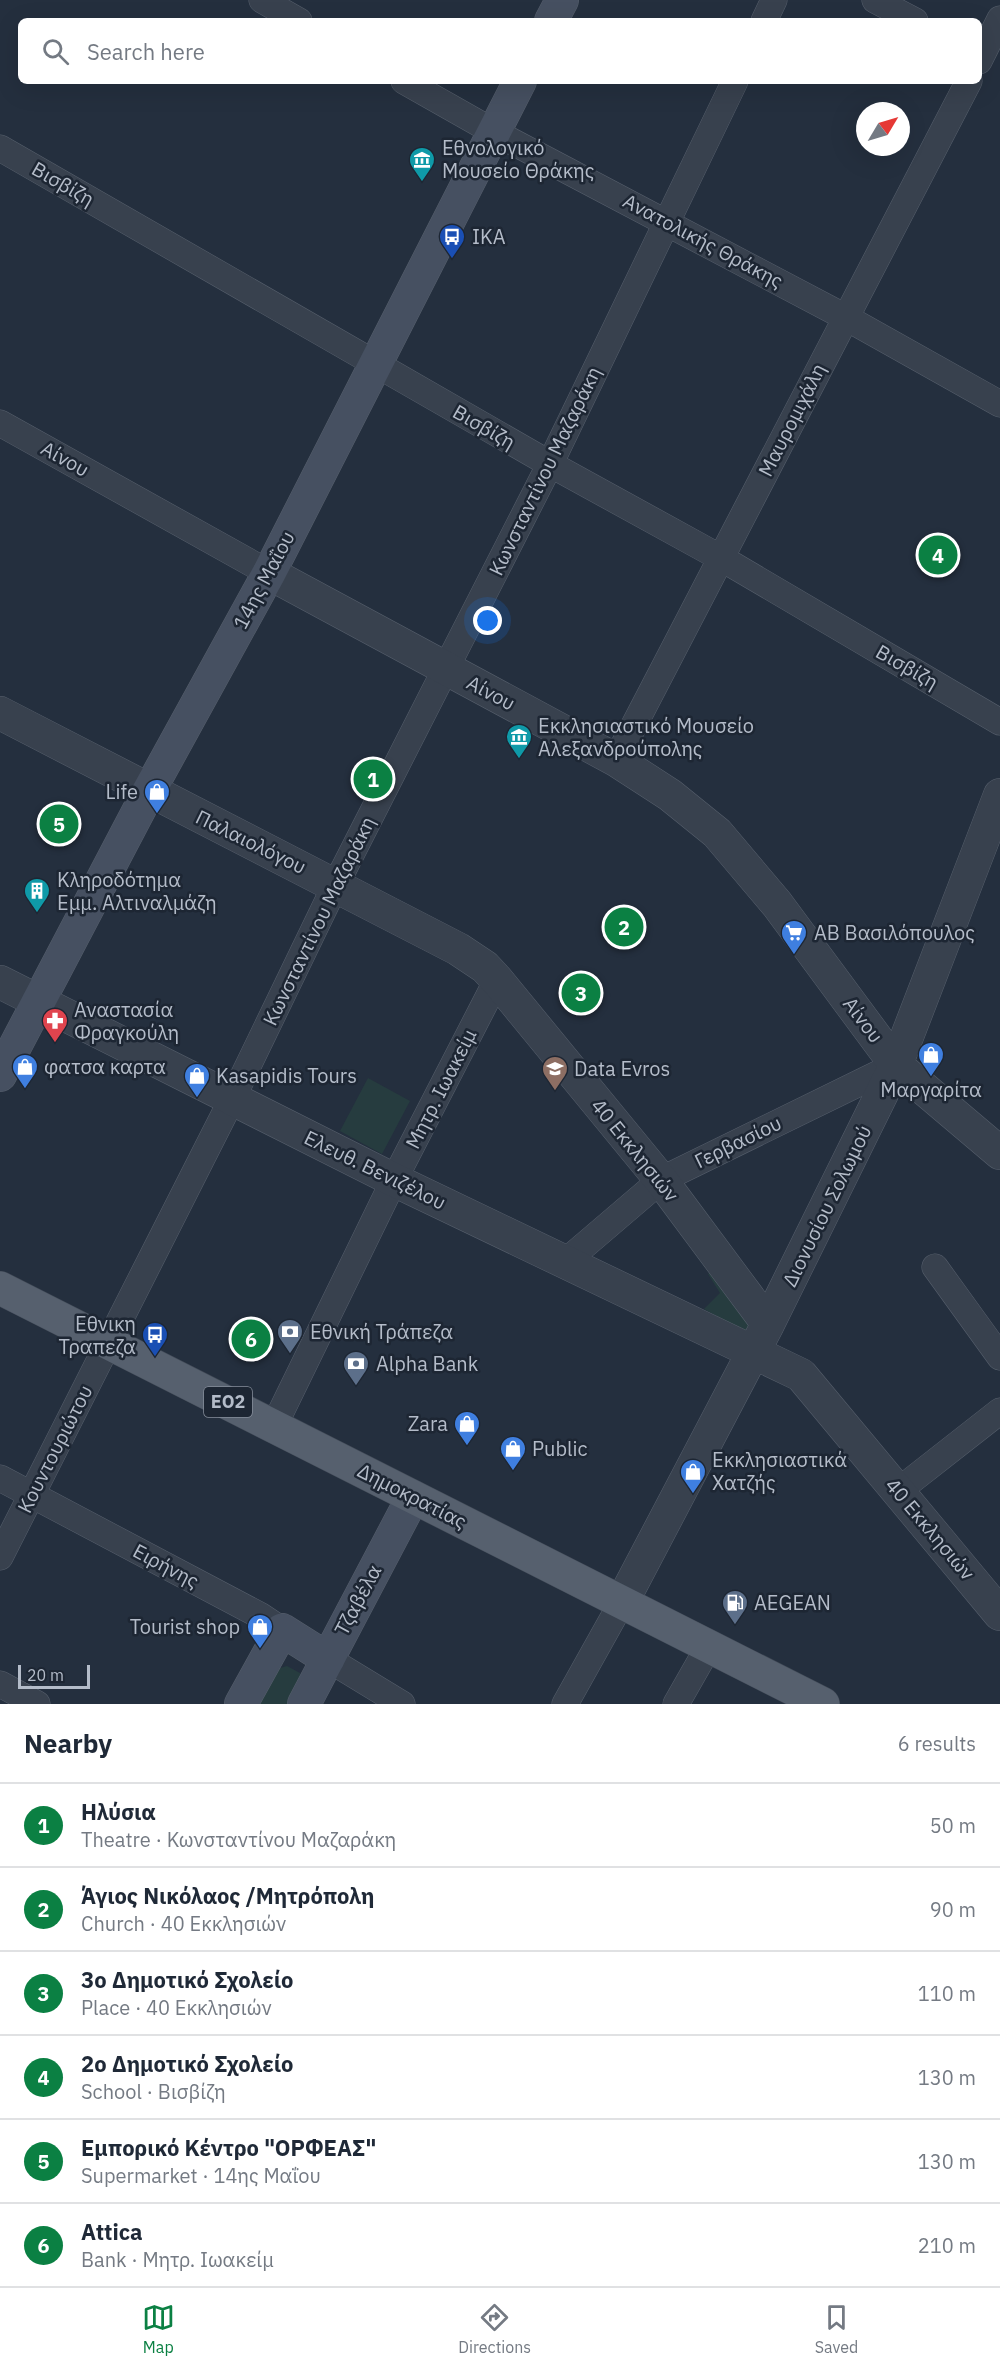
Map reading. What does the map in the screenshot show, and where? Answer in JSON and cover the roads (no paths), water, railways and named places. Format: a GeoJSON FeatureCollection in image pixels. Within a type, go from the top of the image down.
{"type":"FeatureCollection","features":[{"type":"Feature","properties":{"kind":"main road"},"geometry":{"type":"LineString","coordinates":[[553,18],[562,0]]}},
{"type":"Feature","properties":{"kind":"main road","name":"14ης Μαΐου"},"geometry":{"type":"LineString","coordinates":[[0,1075],[149,791],[269,573],[518,84]]}},
{"type":"Feature","properties":{"kind":"main road","name":"Δημοκρατίας"},"geometry":{"type":"LineString","coordinates":[[0,1288],[709,1646],[790,1697],[823,1704]]}},
{"type":"Feature","properties":{"kind":"main road","name":"Τζαβέλα"},"geometry":{"type":"LineString","coordinates":[[304,1704],[413,1497]]}},
{"type":"Feature","properties":{"kind":"main road"},"geometry":{"type":"LineString","coordinates":[[241,1704],[282,1630]]}},
{"type":"Feature","properties":{"kind":"main road","name":"Ειρήνης"},"geometry":{"type":"LineString","coordinates":[[282,1630],[328,1659]]}},
{"type":"Feature","properties":{"kind":"street"},"geometry":{"type":"LineString","coordinates":[[261,0],[293,18]]}},
{"type":"Feature","properties":{"kind":"street"},"geometry":{"type":"LineString","coordinates":[[765,18],[774,0]]}},
{"type":"Feature","properties":{"kind":"street"},"geometry":{"type":"LineString","coordinates":[[875,0],[909,18]]}},
{"type":"Feature","properties":{"kind":"street"},"geometry":{"type":"LineString","coordinates":[[985,59],[1000,19]]}},
{"type":"Feature","properties":{"kind":"street","name":"Ανατολικής Θράκης"},"geometry":{"type":"LineString","coordinates":[[409,84],[494,132],[845,317],[1000,404]]}},
{"type":"Feature","properties":{"kind":"street","name":"Κωνσταντίνου Μαζαράκη"},"geometry":{"type":"LineString","coordinates":[[109,1342],[232,1098],[336,884],[550,464],[734,84]]}},
{"type":"Feature","properties":{"kind":"street","name":"Μαυρομιχάλη"},"geometry":{"type":"LineString","coordinates":[[616,760],[967,84]]}},
{"type":"Feature","properties":{"kind":"street","name":"Βισβίζη"},"geometry":{"type":"LineString","coordinates":[[0,148],[550,464],[721,558],[1000,722]]}},
{"type":"Feature","properties":{"kind":"street","name":"Αίνου"},"geometry":{"type":"LineString","coordinates":[[0,423],[269,573],[616,760],[670,795],[717,833],[777,904],[896,1065],[1000,1153]]}},
{"type":"Feature","properties":{"kind":"street","name":"Παλαιολόγου"},"geometry":{"type":"LineString","coordinates":[[0,713],[149,791],[336,884],[458,949],[485,968],[497,980]]}},
{"type":"Feature","properties":{"kind":"street","name":"Διονυσίου Σολωμού"},"geometry":{"type":"LineString","coordinates":[[622,1602],[761,1338],[896,1065],[994,830],[1000,795]]}},
{"type":"Feature","properties":{"kind":"street","name":"Μητρ. Ιωακείμ"},"geometry":{"type":"LineString","coordinates":[[274,1426],[394,1180],[497,980]]}},
{"type":"Feature","properties":{"kind":"street","name":"40 Εκκλησιών"},"geometry":{"type":"LineString","coordinates":[[497,980],[661,1180],[761,1338],[807,1380],[1000,1614]]}},
{"type":"Feature","properties":{"kind":"street","name":"Ελευθ. Βενιζέλου"},"geometry":{"type":"LineString","coordinates":[[0,982],[394,1180],[565,1262],[761,1338]]}},
{"type":"Feature","properties":{"kind":"street","name":"Γερβασίου"},"geometry":{"type":"LineString","coordinates":[[565,1262],[661,1180],[896,1065]]}},
{"type":"Feature","properties":{"kind":"street"},"geometry":{"type":"LineString","coordinates":[[935,1268],[1000,1357]]}},
{"type":"Feature","properties":{"kind":"street","name":"Κουντουριώτου"},"geometry":{"type":"LineString","coordinates":[[0,1557],[109,1342]]}},
{"type":"Feature","properties":{"kind":"street"},"geometry":{"type":"LineString","coordinates":[[898,1491],[1000,1412]]}},
{"type":"Feature","properties":{"kind":"street","name":"Ειρήνης"},"geometry":{"type":"LineString","coordinates":[[0,1478],[282,1630]]}},
{"type":"Feature","properties":{"kind":"street"},"geometry":{"type":"LineString","coordinates":[[565,1704],[622,1602]]}},
{"type":"Feature","properties":{"kind":"street"},"geometry":{"type":"LineString","coordinates":[[676,1704],[709,1646]]}},
{"type":"Feature","properties":{"kind":"street"},"geometry":{"type":"LineString","coordinates":[[328,1659],[402,1704]]}},
{"type":"Feature","properties":{"kind":"street"},"geometry":{"type":"LineString","coordinates":[[0,1684],[38,1704]]}},
{"type":"Feature","properties":{"kind":"place","name":"Εθνολογικό Μουσείο Θράκης"},"geometry":{"type":"Point","coordinates":[422,183]}},
{"type":"Feature","properties":{"kind":"place","name":"ΙΚΑ"},"geometry":{"type":"Point","coordinates":[452,260]}},
{"type":"Feature","properties":{"kind":"place","name":"2o Δημοτικό Σχολείο"},"geometry":{"type":"Point","coordinates":[938,555]}},
{"type":"Feature","properties":{"kind":"place","name":"Εκκλησιαστικό Μουσείο Αλεξανδρούπολης"},"geometry":{"type":"Point","coordinates":[519,760]}},
{"type":"Feature","properties":{"kind":"place","name":"Ηλύσια"},"geometry":{"type":"Point","coordinates":[373,779]}},
{"type":"Feature","properties":{"kind":"place","name":"Life"},"geometry":{"type":"Point","coordinates":[157,815]}},
{"type":"Feature","properties":{"kind":"place","name":"Εμπορικό Κέντρο \"ΟΡΦΕΑΣ\""},"geometry":{"type":"Point","coordinates":[59,824]}},
{"type":"Feature","properties":{"kind":"place","name":"Κληροδότημα Εμμ. Αλτιναλμάζη"},"geometry":{"type":"Point","coordinates":[37,914]}},
{"type":"Feature","properties":{"kind":"place","name":"Άγιος Νικόλαος /Μητρόπολη"},"geometry":{"type":"Point","coordinates":[624,927]}},
{"type":"Feature","properties":{"kind":"place","name":"ΑΒ Βασιλόπουλος"},"geometry":{"type":"Point","coordinates":[794,956]}},
{"type":"Feature","properties":{"kind":"place","name":"3ο Δημοτικό Σχολείο"},"geometry":{"type":"Point","coordinates":[581,993]}},
{"type":"Feature","properties":{"kind":"place","name":"Αναστασία Φραγκούλη"},"geometry":{"type":"Point","coordinates":[55,1044]}},
{"type":"Feature","properties":{"kind":"place","name":"Μαργαρίτα"},"geometry":{"type":"Point","coordinates":[931,1078]}},
{"type":"Feature","properties":{"kind":"place","name":"φατσα καρτα"},"geometry":{"type":"Point","coordinates":[25,1090]}},
{"type":"Feature","properties":{"kind":"place","name":"Data Evros"},"geometry":{"type":"Point","coordinates":[555,1092]}},
{"type":"Feature","properties":{"kind":"place","name":"Kasapidis Tours"},"geometry":{"type":"Point","coordinates":[197,1099]}},
{"type":"Feature","properties":{"kind":"place","name":"Attica"},"geometry":{"type":"Point","coordinates":[251,1339]}},
{"type":"Feature","properties":{"kind":"place","name":"Εθνική Τράπεζα"},"geometry":{"type":"Point","coordinates":[290,1355]}},
{"type":"Feature","properties":{"kind":"place","name":"Εθνικη Τραπεζα"},"geometry":{"type":"Point","coordinates":[155,1358]}},
{"type":"Feature","properties":{"kind":"place","name":"Alpha Bank"},"geometry":{"type":"Point","coordinates":[356,1387]}},
{"type":"Feature","properties":{"kind":"place","name":"Zara"},"geometry":{"type":"Point","coordinates":[467,1447]}},
{"type":"Feature","properties":{"kind":"place","name":"Public"},"geometry":{"type":"Point","coordinates":[513,1472]}},
{"type":"Feature","properties":{"kind":"place","name":"Εκκλησιαστικά Χατζής"},"geometry":{"type":"Point","coordinates":[693,1495]}},
{"type":"Feature","properties":{"kind":"place","name":"AEGEAN"},"geometry":{"type":"Point","coordinates":[735,1626]}},
{"type":"Feature","properties":{"kind":"place","name":"Tourist shop"},"geometry":{"type":"Point","coordinates":[260,1650]}}]}
